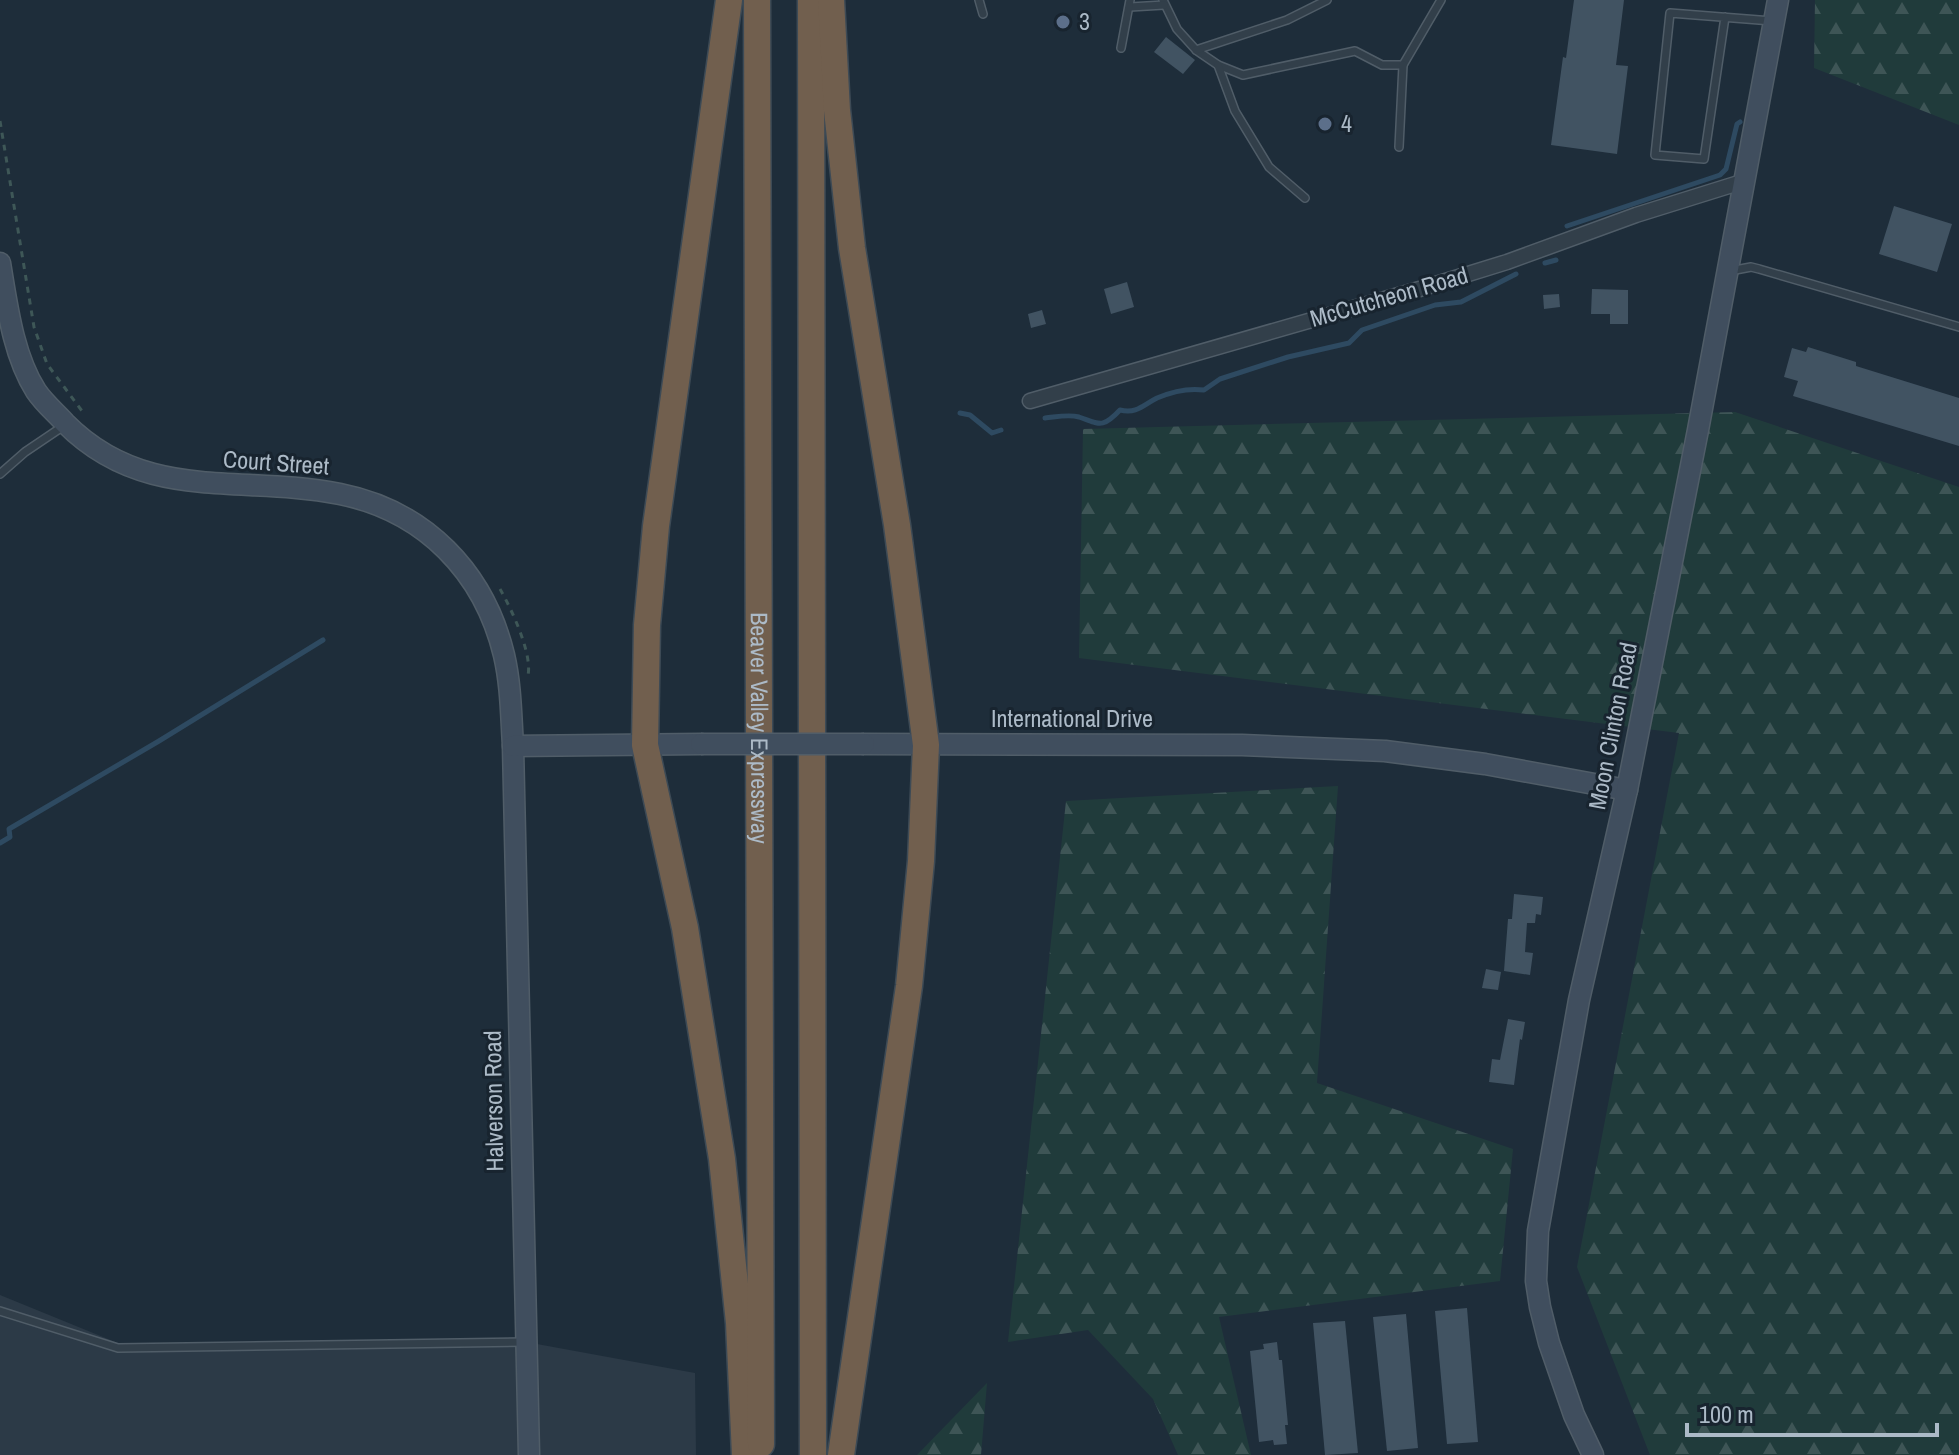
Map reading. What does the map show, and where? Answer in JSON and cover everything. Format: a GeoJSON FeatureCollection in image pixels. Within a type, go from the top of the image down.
{"type":"FeatureCollection","features":[{"type":"Feature","properties":{"kind":"highway"},"geometry":{"type":"LineString","coordinates":[[729,0],[656,526],[647,625],[645,745],[685,928],[722,1159],[738,1309],[745,1455]]}},
{"type":"Feature","properties":{"kind":"highway","name":"Beaver Valley Expressway"},"geometry":{"type":"LineString","coordinates":[[757,0],[761,1455]]}},
{"type":"Feature","properties":{"kind":"highway"},"geometry":{"type":"LineString","coordinates":[[811,0],[813,1455]]}},
{"type":"Feature","properties":{"kind":"highway"},"geometry":{"type":"LineString","coordinates":[[831,0],[837,110],[852,248],[908,602],[926,745],[921,861],[909,986],[841,1455]]}},
{"type":"Feature","properties":{"kind":"street","name":"Moon Clinton Road"},"geometry":{"type":"LineString","coordinates":[[1593,1455],[1574,1415],[1540,1307],[1536,1257],[1538,1231],[1579,1000],[1627,790],[1729,271],[1778,0]]}},
{"type":"Feature","properties":{"kind":"street","name":"McCutcheon Road"},"geometry":{"type":"LineString","coordinates":[[1030,401],[1437,284],[1745,181]]}},
{"type":"Feature","properties":{"kind":"street","name":"Court Street"},"geometry":{"type":"LineString","coordinates":[[0,263],[9,316],[27,373],[37,392],[75,418],[85,443],[137,469],[187,482],[338,494],[360,499],[392,512],[426,532],[467,570],[497,629],[509,684],[513,746]]}},
{"type":"Feature","properties":{"kind":"street","name":"International Drive"},"geometry":{"type":"LineString","coordinates":[[513,746],[1242,745],[1385,751],[1485,764],[1627,790]]}},
{"type":"Feature","properties":{"kind":"street","name":"Halverson Road"},"geometry":{"type":"LineString","coordinates":[[513,746],[529,1455]]}},
{"type":"Feature","properties":{"kind":"lane"},"geometry":{"type":"LineString","coordinates":[[979,0],[983,14]]}},
{"type":"Feature","properties":{"kind":"lane"},"geometry":{"type":"LineString","coordinates":[[1196,50],[1287,20],[1327,0]]}},
{"type":"Feature","properties":{"kind":"lane"},"geometry":{"type":"LineString","coordinates":[[1399,147],[1403,65],[1441,0]]}},
{"type":"Feature","properties":{"kind":"lane"},"geometry":{"type":"LineString","coordinates":[[1121,48],[1130,4],[1164,2],[1177,29],[1196,50],[1218,65],[1243,75],[1355,51],[1382,65],[1403,65]]}},
{"type":"Feature","properties":{"kind":"lane"},"geometry":{"type":"LineString","coordinates":[[1725,17],[1704,159],[1655,155],[1670,13],[1725,17],[1775,21]]}},
{"type":"Feature","properties":{"kind":"lane"},"geometry":{"type":"LineString","coordinates":[[1218,65],[1235,111],[1269,167],[1305,198]]}},
{"type":"Feature","properties":{"kind":"lane"},"geometry":{"type":"LineString","coordinates":[[1729,271],[1751,267],[1959,327]]}},
{"type":"Feature","properties":{"kind":"lane"},"geometry":{"type":"LineString","coordinates":[[0,474],[25,452],[75,418]]}},
{"type":"Feature","properties":{"kind":"lane"},"geometry":{"type":"LineString","coordinates":[[0,1311],[118,1348],[526,1342]]}},
{"type":"Feature","properties":{"kind":"path"},"geometry":{"type":"LineString","coordinates":[[0,121],[34,327],[42,352],[75,418]]}},
{"type":"Feature","properties":{"kind":"path"},"geometry":{"type":"LineString","coordinates":[[496,582],[520,633],[529,666],[527,679]]}},
{"type":"Feature","properties":{"kind":"shaded area"},"geometry":{"type":"Polygon","coordinates":[[[0,1295],[130,1348],[526,1342],[695,1373],[696,1455],[0,1455],[0,1295]]]}},
{"type":"Feature","properties":{"kind":"green space"},"geometry":{"type":"Polygon","coordinates":[[[1815,0],[1959,0],[1959,125],[1814,68],[1815,0]]]}},
{"type":"Feature","properties":{"kind":"green space"},"geometry":{"type":"Polygon","coordinates":[[[1735,412],[1959,487],[1959,1455],[1650,1455],[1577,1267],[1679,733],[1079,658],[1083,429],[1735,412]]]}},
{"type":"Feature","properties":{"kind":"green space"},"geometry":{"type":"Polygon","coordinates":[[[1338,786],[1317,1083],[1513,1149],[1500,1281],[1219,1317],[1251,1455],[1178,1455],[1153,1399],[1088,1330],[1008,1342],[1066,801],[1338,786]]]}},
{"type":"Feature","properties":{"kind":"green space"},"geometry":{"type":"Polygon","coordinates":[[[987,1383],[981,1455],[917,1455],[987,1383]]]}},
{"type":"Feature","properties":{"kind":"building"},"geometry":{"type":"Polygon","coordinates":[[[1574,0],[1624,0],[1616,65],[1628,66],[1617,154],[1551,145],[1574,0]]]}},
{"type":"Feature","properties":{"kind":"building"},"geometry":{"type":"Polygon","coordinates":[[[1166,37],[1195,60],[1183,74],[1154,52],[1166,37]]]}},
{"type":"Feature","properties":{"kind":"building"},"geometry":{"type":"Polygon","coordinates":[[[1894,206],[1952,224],[1937,272],[1879,254],[1894,206]]]}},
{"type":"Feature","properties":{"kind":"building"},"geometry":{"type":"Polygon","coordinates":[[[1127,282],[1134,307],[1111,314],[1104,289],[1127,282]]]}},
{"type":"Feature","properties":{"kind":"building"},"geometry":{"type":"Polygon","coordinates":[[[1592,289],[1628,290],[1628,324],[1610,324],[1610,314],[1591,314],[1592,289]]]}},
{"type":"Feature","properties":{"kind":"building"},"geometry":{"type":"Polygon","coordinates":[[[1559,294],[1560,307],[1544,309],[1543,295],[1559,294]]]}},
{"type":"Feature","properties":{"kind":"building"},"geometry":{"type":"Polygon","coordinates":[[[1042,310],[1046,324],[1031,328],[1028,314],[1042,310]]]}},
{"type":"Feature","properties":{"kind":"building"},"geometry":{"type":"Polygon","coordinates":[[[1808,347],[1856,362],[1856,366],[1959,398],[1959,446],[1793,396],[1798,381],[1784,377],[1792,348],[1806,352],[1808,347]]]}},
{"type":"Feature","properties":{"kind":"building"},"geometry":{"type":"Polygon","coordinates":[[[1514,894],[1543,897],[1541,915],[1536,914],[1535,923],[1527,923],[1525,952],[1533,953],[1530,975],[1504,971],[1508,919],[1512,919],[1514,894]]]}},
{"type":"Feature","properties":{"kind":"building"},"geometry":{"type":"Polygon","coordinates":[[[1486,969],[1501,972],[1498,990],[1482,988],[1486,969]]]}},
{"type":"Feature","properties":{"kind":"building"},"geometry":{"type":"Polygon","coordinates":[[[1508,1019],[1525,1022],[1514,1085],[1489,1082],[1492,1059],[1500,1060],[1508,1019]]]}},
{"type":"Feature","properties":{"kind":"building"},"geometry":{"type":"Polygon","coordinates":[[[1467,1308],[1478,1442],[1447,1444],[1435,1311],[1467,1308]]]}},
{"type":"Feature","properties":{"kind":"building"},"geometry":{"type":"Polygon","coordinates":[[[1406,1314],[1418,1448],[1387,1451],[1373,1317],[1406,1314]]]}},
{"type":"Feature","properties":{"kind":"building"},"geometry":{"type":"Polygon","coordinates":[[[1345,1321],[1358,1453],[1325,1455],[1313,1323],[1345,1321]]]}},
{"type":"Feature","properties":{"kind":"building"},"geometry":{"type":"Polygon","coordinates":[[[1277,1342],[1279,1360],[1282,1360],[1288,1425],[1285,1425],[1287,1444],[1274,1445],[1273,1440],[1259,1442],[1250,1351],[1264,1349],[1263,1344],[1277,1342]]]}},
{"type":"Feature","properties":{"kind":"waterway"},"geometry":{"type":"LineString","coordinates":[[1567,226],[1720,175],[1726,169],[1740,122]]}},
{"type":"Feature","properties":{"kind":"waterway"},"geometry":{"type":"LineString","coordinates":[[1545,263],[1556,260]]}},
{"type":"Feature","properties":{"kind":"waterway"},"geometry":{"type":"LineString","coordinates":[[1045,418],[1071,416],[1096,423],[1105,422],[1120,410],[1135,410],[1168,394],[1204,390],[1220,379],[1288,357],[1349,343],[1362,330],[1435,305],[1461,302],[1516,274]]}},
{"type":"Feature","properties":{"kind":"waterway"},"geometry":{"type":"LineString","coordinates":[[960,413],[970,415],[992,433],[1001,430]]}},
{"type":"Feature","properties":{"kind":"waterway"},"geometry":{"type":"LineString","coordinates":[[0,843],[10,837],[9,829],[323,640]]}},
{"type":"Feature","properties":{"kind":"place","name":"3"},"geometry":{"type":"Point","coordinates":[1063,22]}},
{"type":"Feature","properties":{"kind":"place","name":"4"},"geometry":{"type":"Point","coordinates":[1325,124]}}]}
